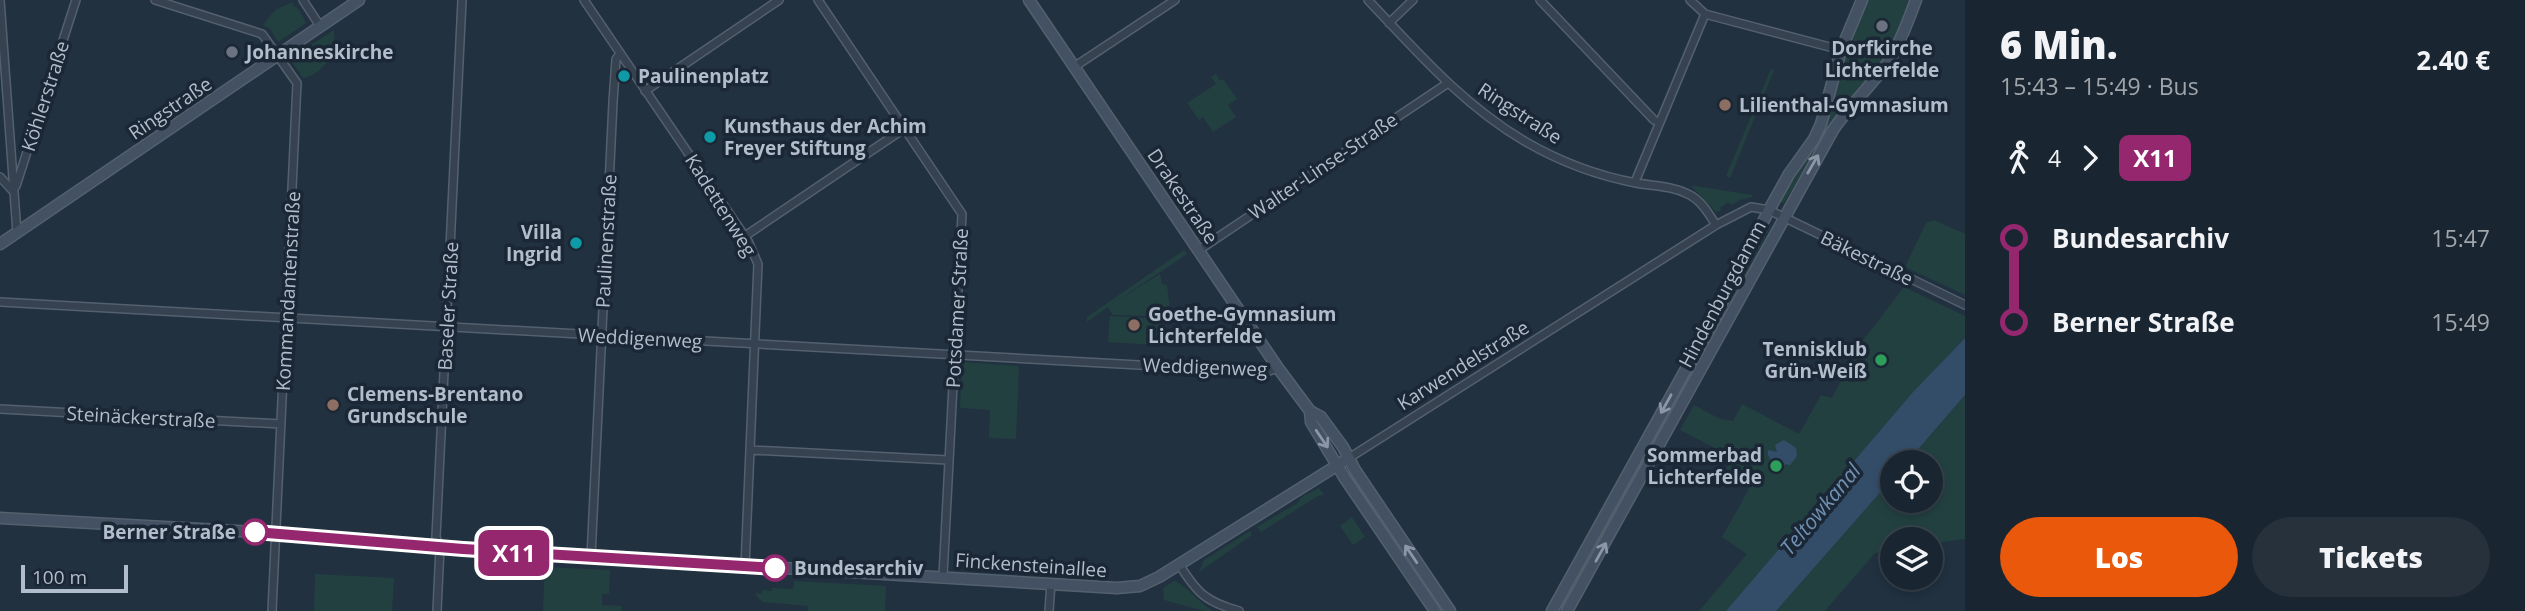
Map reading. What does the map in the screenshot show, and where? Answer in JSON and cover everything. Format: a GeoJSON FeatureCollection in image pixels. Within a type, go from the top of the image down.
{"type":"FeatureCollection","features":[{"type":"Feature","properties":{"kind":"main road","name":"Ringstraße"},"geometry":{"type":"LineString","coordinates":[[0,244],[359,0]]}},
{"type":"Feature","properties":{"kind":"main road","name":"Drakestraße"},"geometry":{"type":"LineString","coordinates":[[1029,0],[1278,368],[1310,411],[1321,417],[1450,611]]}},
{"type":"Feature","properties":{"kind":"main road","name":"Hindenburgdamm"},"geometry":{"type":"LineString","coordinates":[[1552,611],[1717,313],[1769,210],[1821,124],[1841,50],[1862,0]]}},
{"type":"Feature","properties":{"kind":"main road","name":"Hindenburgdamm"},"geometry":{"type":"LineString","coordinates":[[1567,611],[1833,130],[1889,60],[1916,0]]}},
{"type":"Feature","properties":{"kind":"main road","name":"Drakestraße"},"geometry":{"type":"LineString","coordinates":[[1310,411],[1311,422],[1338,466],[1435,611]]}},
{"type":"Feature","properties":{"kind":"main road","name":"Karwendelstraße"},"geometry":{"type":"LineString","coordinates":[[1179,565],[1349,458]]}},
{"type":"Feature","properties":{"kind":"main road","name":"Finckensteinallee"},"geometry":{"type":"LineString","coordinates":[[0,518],[276,533],[592,557],[1117,588],[1140,586],[1179,565]]}},
{"type":"Feature","properties":{"kind":"street"},"geometry":{"type":"LineString","coordinates":[[0,0],[17,233]]}},
{"type":"Feature","properties":{"kind":"street","name":"Köhlerstraße"},"geometry":{"type":"LineString","coordinates":[[13,192],[76,0]]}},
{"type":"Feature","properties":{"kind":"street","name":"Kommandantenstraße"},"geometry":{"type":"LineString","coordinates":[[155,0],[262,34],[296,83],[276,533]]}},
{"type":"Feature","properties":{"kind":"street"},"geometry":{"type":"LineString","coordinates":[[303,0],[320,26]]}},
{"type":"Feature","properties":{"kind":"street","name":"Baseler Straße"},"geometry":{"type":"LineString","coordinates":[[437,611],[440,547],[436,537],[462,0]]}},
{"type":"Feature","properties":{"kind":"street","name":"Kadettenweg"},"geometry":{"type":"LineString","coordinates":[[584,0],[753,251],[759,273],[745,566]]}},
{"type":"Feature","properties":{"kind":"street"},"geometry":{"type":"LineString","coordinates":[[645,90],[779,0]]}},
{"type":"Feature","properties":{"kind":"street","name":"Potsdamer Straße"},"geometry":{"type":"LineString","coordinates":[[818,0],[962,214],[943,576]]}},
{"type":"Feature","properties":{"kind":"street"},"geometry":{"type":"LineString","coordinates":[[1074,67],[1175,0]]}},
{"type":"Feature","properties":{"kind":"street","name":"Ringstraße"},"geometry":{"type":"LineString","coordinates":[[1368,0],[1448,83],[1498,124],[1535,147],[1577,165],[1690,194],[1716,225]]}},
{"type":"Feature","properties":{"kind":"street"},"geometry":{"type":"LineString","coordinates":[[1389,23],[1413,0]]}},
{"type":"Feature","properties":{"kind":"street"},"geometry":{"type":"LineString","coordinates":[[1540,0],[1654,120],[1659,122]]}},
{"type":"Feature","properties":{"kind":"street"},"geometry":{"type":"LineString","coordinates":[[1690,0],[1705,14],[1841,50]]}},
{"type":"Feature","properties":{"kind":"street"},"geometry":{"type":"LineString","coordinates":[[1635,182],[1705,14]]}},
{"type":"Feature","properties":{"kind":"street","name":"Paulinenstraße"},"geometry":{"type":"LineString","coordinates":[[592,557],[616,59],[620,54]]}},
{"type":"Feature","properties":{"kind":"street","name":"Walter-Linse-Straße"},"geometry":{"type":"LineString","coordinates":[[1199,250],[1448,83]]}},
{"type":"Feature","properties":{"kind":"street"},"geometry":{"type":"LineString","coordinates":[[745,236],[905,128]]}},
{"type":"Feature","properties":{"kind":"street"},"geometry":{"type":"LineString","coordinates":[[0,177],[13,192]]}},
{"type":"Feature","properties":{"kind":"street","name":"Karwendelstraße"},"geometry":{"type":"LineString","coordinates":[[1349,458],[1716,225],[1751,207],[1769,210]]}},
{"type":"Feature","properties":{"kind":"street","name":"Bäkestraße"},"geometry":{"type":"LineString","coordinates":[[1769,210],[1965,305]]}},
{"type":"Feature","properties":{"kind":"street","name":"Weddigenweg"},"geometry":{"type":"LineString","coordinates":[[0,302],[1266,372],[1278,368]]}},
{"type":"Feature","properties":{"kind":"street","name":"Steinäckerstraße"},"geometry":{"type":"LineString","coordinates":[[0,409],[281,424]]}},
{"type":"Feature","properties":{"kind":"street"},"geometry":{"type":"LineString","coordinates":[[750,450],[948,460]]}},
{"type":"Feature","properties":{"kind":"street"},"geometry":{"type":"LineString","coordinates":[[272,611],[276,533]]}},
{"type":"Feature","properties":{"kind":"street"},"geometry":{"type":"LineString","coordinates":[[1179,565],[1191,584],[1204,597],[1220,606],[1239,611]]}},
{"type":"Feature","properties":{"kind":"street"},"geometry":{"type":"LineString","coordinates":[[1049,611],[1051,583]]}},
{"type":"Feature","properties":{"kind":"green space"},"geometry":{"type":"Polygon","coordinates":[[[1867,0],[1910,0],[1889,53],[1836,116],[1784,203],[1779,201],[1825,127],[1845,55],[1867,0]]]}},
{"type":"Feature","properties":{"kind":"green space"},"geometry":{"type":"Polygon","coordinates":[[[293,2],[293,6],[298,8],[306,23],[278,42],[270,29],[263,25],[275,10],[293,2]]]}},
{"type":"Feature","properties":{"kind":"green space"},"geometry":{"type":"Polygon","coordinates":[[[334,30],[334,45],[328,60],[318,72],[303,78],[290,59],[334,30]]]}},
{"type":"Feature","properties":{"kind":"green space"},"geometry":{"type":"Polygon","coordinates":[[[1771,69],[1774,70],[1730,178],[1726,176],[1771,69]]]}},
{"type":"Feature","properties":{"kind":"green space"},"geometry":{"type":"Polygon","coordinates":[[[1216,74],[1220,81],[1223,79],[1237,99],[1228,105],[1236,117],[1213,132],[1203,117],[1199,120],[1187,103],[1216,84],[1211,77],[1216,74]]]}},
{"type":"Feature","properties":{"kind":"green space"},"geometry":{"type":"Polygon","coordinates":[[[1691,186],[1752,197],[1731,205],[1728,202],[1720,208],[1721,211],[1716,212],[1691,186]]]}},
{"type":"Feature","properties":{"kind":"green space"},"geometry":{"type":"Polygon","coordinates":[[[1934,220],[1965,234],[1965,295],[1905,267],[1926,223],[1934,220]]]}},
{"type":"Feature","properties":{"kind":"green space"},"geometry":{"type":"Polygon","coordinates":[[[1767,224],[1771,226],[1684,392],[1681,390],[1767,224]]]}},
{"type":"Feature","properties":{"kind":"green space"},"geometry":{"type":"Polygon","coordinates":[[[1184,250],[1187,254],[1114,303],[1160,274],[1162,284],[1167,285],[1170,312],[1154,316],[1113,315],[1108,307],[1087,322],[1087,317],[1184,250]]]}},
{"type":"Feature","properties":{"kind":"green space"},"geometry":{"type":"Polygon","coordinates":[[[1904,287],[1965,316],[1965,338],[1913,392],[1726,611],[1699,611],[1747,554],[1722,537],[1749,489],[1723,475],[1732,457],[1680,430],[1694,405],[1720,419],[1733,421],[1742,404],[1799,434],[1821,395],[1832,398],[1861,343],[1904,287]]]}},
{"type":"Feature","properties":{"kind":"green space"},"geometry":{"type":"Polygon","coordinates":[[[1110,316],[1160,319],[1158,345],[1108,342],[1110,316]]]}},
{"type":"Feature","properties":{"kind":"green space"},"geometry":{"type":"Polygon","coordinates":[[[962,362],[1019,366],[1016,439],[989,438],[990,410],[960,408],[962,362]]]}},
{"type":"Feature","properties":{"kind":"green space"},"geometry":{"type":"Polygon","coordinates":[[[1965,395],[1965,539],[1943,542],[1943,527],[1880,527],[1880,552],[1875,553],[1825,611],[1776,611],[1880,493],[1880,513],[1943,513],[1943,450],[1917,450],[1965,395]]]}},
{"type":"Feature","properties":{"kind":"green space"},"geometry":{"type":"Polygon","coordinates":[[[1674,401],[1676,403],[1563,609],[1560,607],[1674,401]]]}},
{"type":"Feature","properties":{"kind":"green space"},"geometry":{"type":"Polygon","coordinates":[[[1353,476],[1445,611],[1440,611],[1350,478],[1353,476]]]}},
{"type":"Feature","properties":{"kind":"green space"},"geometry":{"type":"Polygon","coordinates":[[[1319,488],[1324,495],[1318,496],[1261,532],[1257,527],[1296,504],[1303,496],[1319,488]]]}},
{"type":"Feature","properties":{"kind":"green space"},"geometry":{"type":"Polygon","coordinates":[[[1352,517],[1365,537],[1353,545],[1340,526],[1352,517]]]}},
{"type":"Feature","properties":{"kind":"green space"},"geometry":{"type":"Polygon","coordinates":[[[1250,531],[1252,535],[1199,572],[1204,560],[1250,531]]]}},
{"type":"Feature","properties":{"kind":"green space"},"geometry":{"type":"Polygon","coordinates":[[[545,567],[610,570],[609,594],[602,594],[602,605],[622,606],[621,611],[543,611],[545,567]]]}},
{"type":"Feature","properties":{"kind":"green space"},"geometry":{"type":"Polygon","coordinates":[[[315,574],[394,578],[392,611],[314,611],[315,574]]]}},
{"type":"Feature","properties":{"kind":"green space"},"geometry":{"type":"Polygon","coordinates":[[[794,581],[886,586],[885,611],[808,611],[808,606],[763,602],[757,597],[756,593],[762,594],[762,590],[793,589],[794,581]]]}},
{"type":"Feature","properties":{"kind":"green space"},"geometry":{"type":"Polygon","coordinates":[[[1174,581],[1213,611],[1164,600],[1163,588],[1174,581]]]}},
{"type":"Feature","properties":{"kind":"water","name":"Teltowkanal"},"geometry":{"type":"Polygon","coordinates":[[[1965,338],[1965,395],[1917,450],[1880,450],[1880,493],[1776,611],[1726,611],[1913,392],[1965,338]]]}},
{"type":"Feature","properties":{"kind":"water"},"geometry":{"type":"Polygon","coordinates":[[[1784,440],[1796,448],[1797,456],[1790,465],[1775,468],[1768,450],[1777,452],[1775,445],[1784,440]]]}},
{"type":"Feature","properties":{"kind":"bus line","name":"X11"},"geometry":{"type":"LineString","coordinates":[[255,532],[463,549],[775,568]]}},
{"type":"Feature","properties":{"kind":"place","name":"Dorfkirche Lichterfelde"},"geometry":{"type":"Point","coordinates":[1882,26]}},
{"type":"Feature","properties":{"kind":"place","name":"Johanneskirche"},"geometry":{"type":"Point","coordinates":[232,52]}},
{"type":"Feature","properties":{"kind":"place","name":"Paulinenplatz"},"geometry":{"type":"Point","coordinates":[624,76]}},
{"type":"Feature","properties":{"kind":"place","name":"Lilienthal-Gymnasium"},"geometry":{"type":"Point","coordinates":[1725,105]}},
{"type":"Feature","properties":{"kind":"place","name":"Kunsthaus der Achim Freyer Stiftung"},"geometry":{"type":"Point","coordinates":[710,137]}},
{"type":"Feature","properties":{"kind":"place","name":"Villa Ingrid"},"geometry":{"type":"Point","coordinates":[576,243]}},
{"type":"Feature","properties":{"kind":"place","name":"Goethe-Gymnasium Lichterfelde"},"geometry":{"type":"Point","coordinates":[1134,325]}},
{"type":"Feature","properties":{"kind":"place","name":"Tennisklub Grün-Weiß"},"geometry":{"type":"Point","coordinates":[1881,360]}},
{"type":"Feature","properties":{"kind":"place","name":"Clemens-Brentano Grundschule"},"geometry":{"type":"Point","coordinates":[333,405]}},
{"type":"Feature","properties":{"kind":"place","name":"Sommerbad Lichterfelde"},"geometry":{"type":"Point","coordinates":[1776,466]}},
{"type":"Feature","properties":{"kind":"place","name":"Berner Straße"},"geometry":{"type":"Point","coordinates":[255,532]}},
{"type":"Feature","properties":{"kind":"place","name":"Bundesarchiv"},"geometry":{"type":"Point","coordinates":[775,568]}}]}
